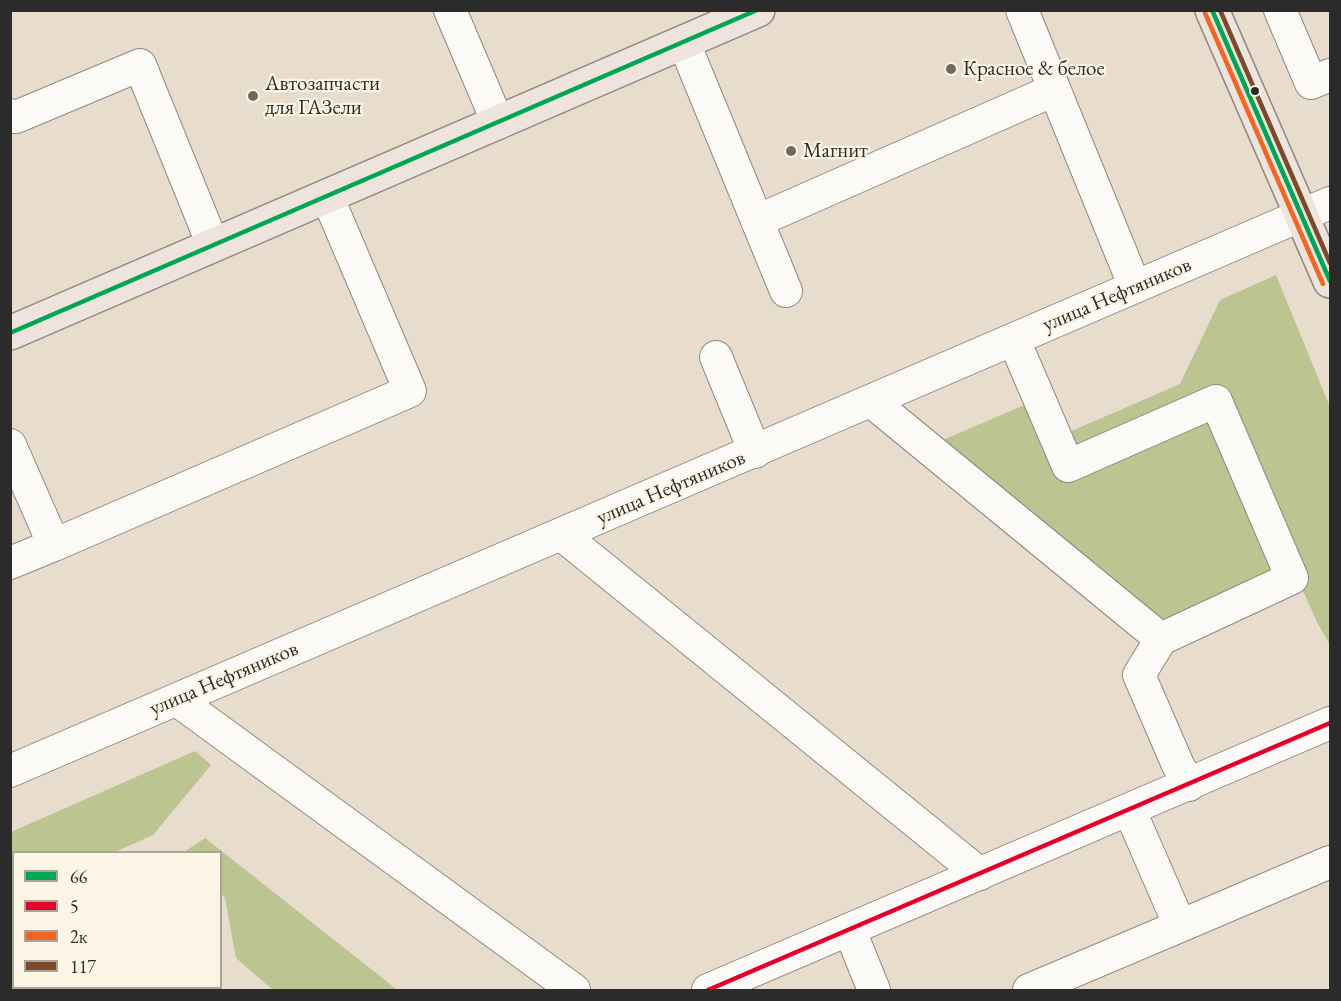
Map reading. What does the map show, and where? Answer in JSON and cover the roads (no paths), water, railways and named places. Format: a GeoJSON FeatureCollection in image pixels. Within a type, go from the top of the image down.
{"type":"FeatureCollection","features":[{"type":"Feature","properties":{"kind":"main road"},"geometry":{"type":"LineString","coordinates":[[10,333],[758,10]]}},
{"type":"Feature","properties":{"kind":"main road"},"geometry":{"type":"LineString","coordinates":[[1212,10],[1317,209],[1330,281]]}},
{"type":"Feature","properties":{"kind":"street"},"geometry":{"type":"LineString","coordinates":[[450,10],[498,123]]}},
{"type":"Feature","properties":{"kind":"street"},"geometry":{"type":"LineString","coordinates":[[1022,10],[1135,287]]}},
{"type":"Feature","properties":{"kind":"street"},"geometry":{"type":"LineString","coordinates":[[1280,10],[1311,83],[1330,75]]}},
{"type":"Feature","properties":{"kind":"street"},"geometry":{"type":"LineString","coordinates":[[684,43],[786,291]]}},
{"type":"Feature","properties":{"kind":"street"},"geometry":{"type":"LineString","coordinates":[[10,115],[16,117],[140,66],[213,245]]}},
{"type":"Feature","properties":{"kind":"street"},"geometry":{"type":"LineString","coordinates":[[757,221],[1054,90]]}},
{"type":"Feature","properties":{"kind":"street"},"geometry":{"type":"LineString","coordinates":[[10,563],[410,391],[327,196]]}},
{"type":"Feature","properties":{"kind":"street","name":"улица Нефтяников"},"geometry":{"type":"LineString","coordinates":[[10,771],[1317,209]]}},
{"type":"Feature","properties":{"kind":"street"},"geometry":{"type":"LineString","coordinates":[[1014,340],[1068,466],[1216,401],[1292,578],[1161,639],[1140,675],[1178,765],[1189,785]]}},
{"type":"Feature","properties":{"kind":"street"},"geometry":{"type":"LineString","coordinates":[[716,357],[755,452]]}},
{"type":"Feature","properties":{"kind":"street"},"geometry":{"type":"LineString","coordinates":[[871,401],[1161,639]]}},
{"type":"Feature","properties":{"kind":"street"},"geometry":{"type":"LineString","coordinates":[[10,445],[54,545]]}},
{"type":"Feature","properties":{"kind":"street"},"geometry":{"type":"LineString","coordinates":[[561,534],[980,874]]}},
{"type":"Feature","properties":{"kind":"street"},"geometry":{"type":"LineString","coordinates":[[177,700],[574,990]]}},
{"type":"Feature","properties":{"kind":"street"},"geometry":{"type":"LineString","coordinates":[[708,990],[1130,811],[1330,723]]}},
{"type":"Feature","properties":{"kind":"street"},"geometry":{"type":"LineString","coordinates":[[1130,811],[1180,926]]}},
{"type":"Feature","properties":{"kind":"street"},"geometry":{"type":"LineString","coordinates":[[1029,990],[1330,862]]}},
{"type":"Feature","properties":{"kind":"street"},"geometry":{"type":"LineString","coordinates":[[850,930],[874,990]]}},
{"type":"Feature","properties":{"kind":"place","name":"Красное & белое"},"geometry":{"type":"Point","coordinates":[951,69]}},
{"type":"Feature","properties":{"kind":"place","name":"Автозапчасти для ГАЗели"},"geometry":{"type":"Point","coordinates":[253,96]}},
{"type":"Feature","properties":{"kind":"place","name":"Магнит"},"geometry":{"type":"Point","coordinates":[791,151]}}]}
